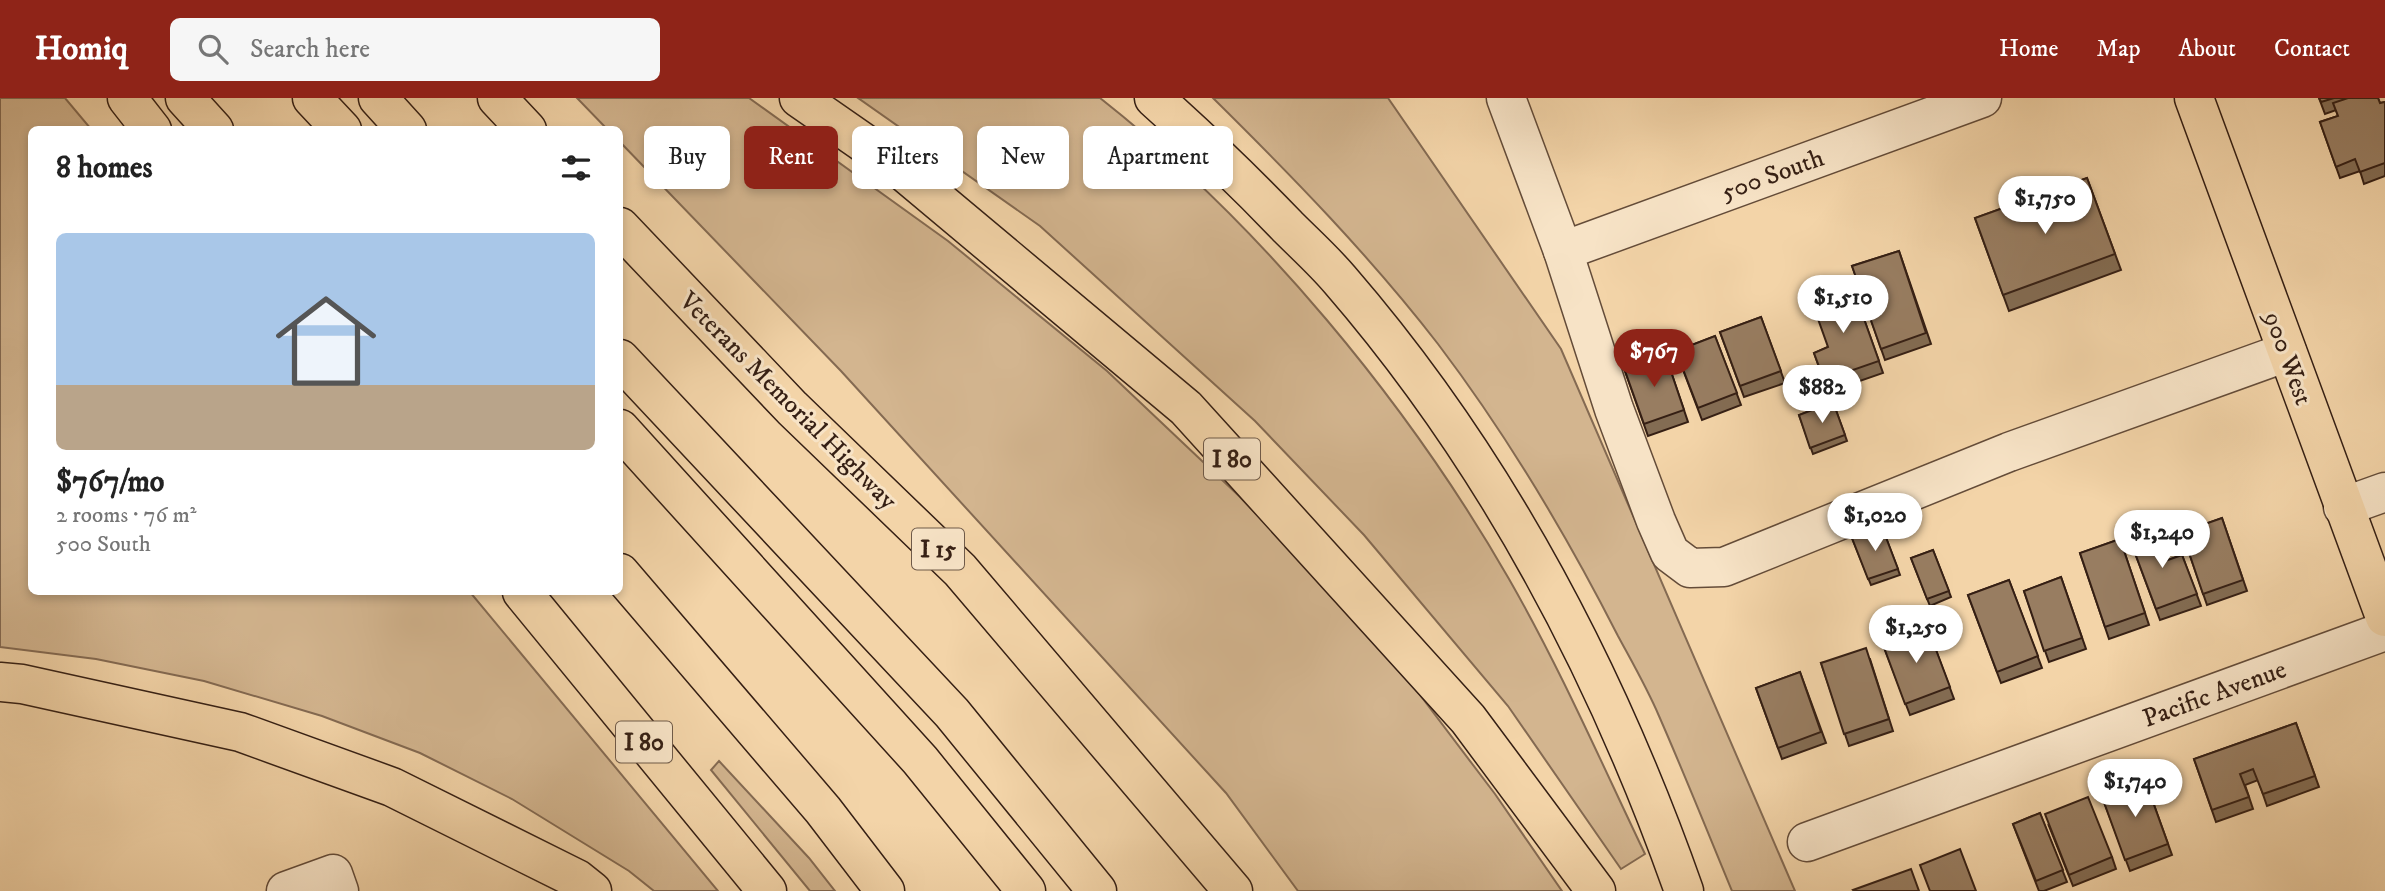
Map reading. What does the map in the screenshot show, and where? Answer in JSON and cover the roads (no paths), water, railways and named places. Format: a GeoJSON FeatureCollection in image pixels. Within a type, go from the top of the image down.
{"type":"FeatureCollection","features":[{"type":"Feature","properties":{"kind":"main road"},"geometry":{"type":"LineString","coordinates":[[127,98],[149,126]]}},
{"type":"Feature","properties":{"kind":"main road"},"geometry":{"type":"LineString","coordinates":[[185,98],[210,126]]}},
{"type":"Feature","properties":{"kind":"main road"},"geometry":{"type":"LineString","coordinates":[[312,98],[338,126]]}},
{"type":"Feature","properties":{"kind":"main road"},"geometry":{"type":"LineString","coordinates":[[378,98],[403,126]]}},
{"type":"Feature","properties":{"kind":"main road"},"geometry":{"type":"LineString","coordinates":[[497,98],[523,126]]}},
{"type":"Feature","properties":{"kind":"main road","name":"I 80"},"geometry":{"type":"LineString","coordinates":[[799,98],[897,166],[1186,408],[1468,719],[1596,891]]}},
{"type":"Feature","properties":{"kind":"main road"},"geometry":{"type":"LineString","coordinates":[[1154,98],[1219,156],[1339,279],[1422,383],[1497,493],[1562,609],[1611,708],[1639,769],[1684,891]]}},
{"type":"Feature","properties":{"kind":"main road","name":"900 West"},"geometry":{"type":"LineString","coordinates":[[2194,98],[2385,617]]}},
{"type":"Feature","properties":{"kind":"main road","name":"Veterans Memorial Highway"},"geometry":{"type":"LineString","coordinates":[[623,230],[792,408],[960,570],[1233,891]]}},
{"type":"Feature","properties":{"kind":"main road"},"geometry":{"type":"LineString","coordinates":[[623,362],[952,713],[1097,891]]}},
{"type":"Feature","properties":{"kind":"main road"},"geometry":{"type":"LineString","coordinates":[[623,432],[920,760],[1026,891]]}},
{"type":"Feature","properties":{"kind":"main road"},"geometry":{"type":"LineString","coordinates":[[623,577],[823,810],[885,891]]}},
{"type":"Feature","properties":{"kind":"main road","name":"I 80"},"geometry":{"type":"LineString","coordinates":[[524,595],[767,891]]}},
{"type":"Feature","properties":{"kind":"main road"},"geometry":{"type":"LineString","coordinates":[[11,683],[240,732],[291,750],[392,787],[577,879],[593,891]]}},
{"type":"Feature","properties":{"kind":"street"},"geometry":{"type":"LineString","coordinates":[[1506,98],[1563,251],[1614,409],[1656,522],[1670,553],[1690,568],[1724,567],[2009,452],[2287,352]]}},
{"type":"Feature","properties":{"kind":"street","name":"500 South"},"geometry":{"type":"LineString","coordinates":[[1563,251],[1982,98]]}},
{"type":"Feature","properties":{"kind":"street"},"geometry":{"type":"LineString","coordinates":[[2343,507],[2385,492]]}},
{"type":"Feature","properties":{"kind":"street","name":"Pacific Avenue"},"geometry":{"type":"LineString","coordinates":[[1807,842],[2385,631]]}},
{"type":"Feature","properties":{"kind":"street"},"geometry":{"type":"LineString","coordinates":[[286,891],[333,874],[339,891]]}}]}
